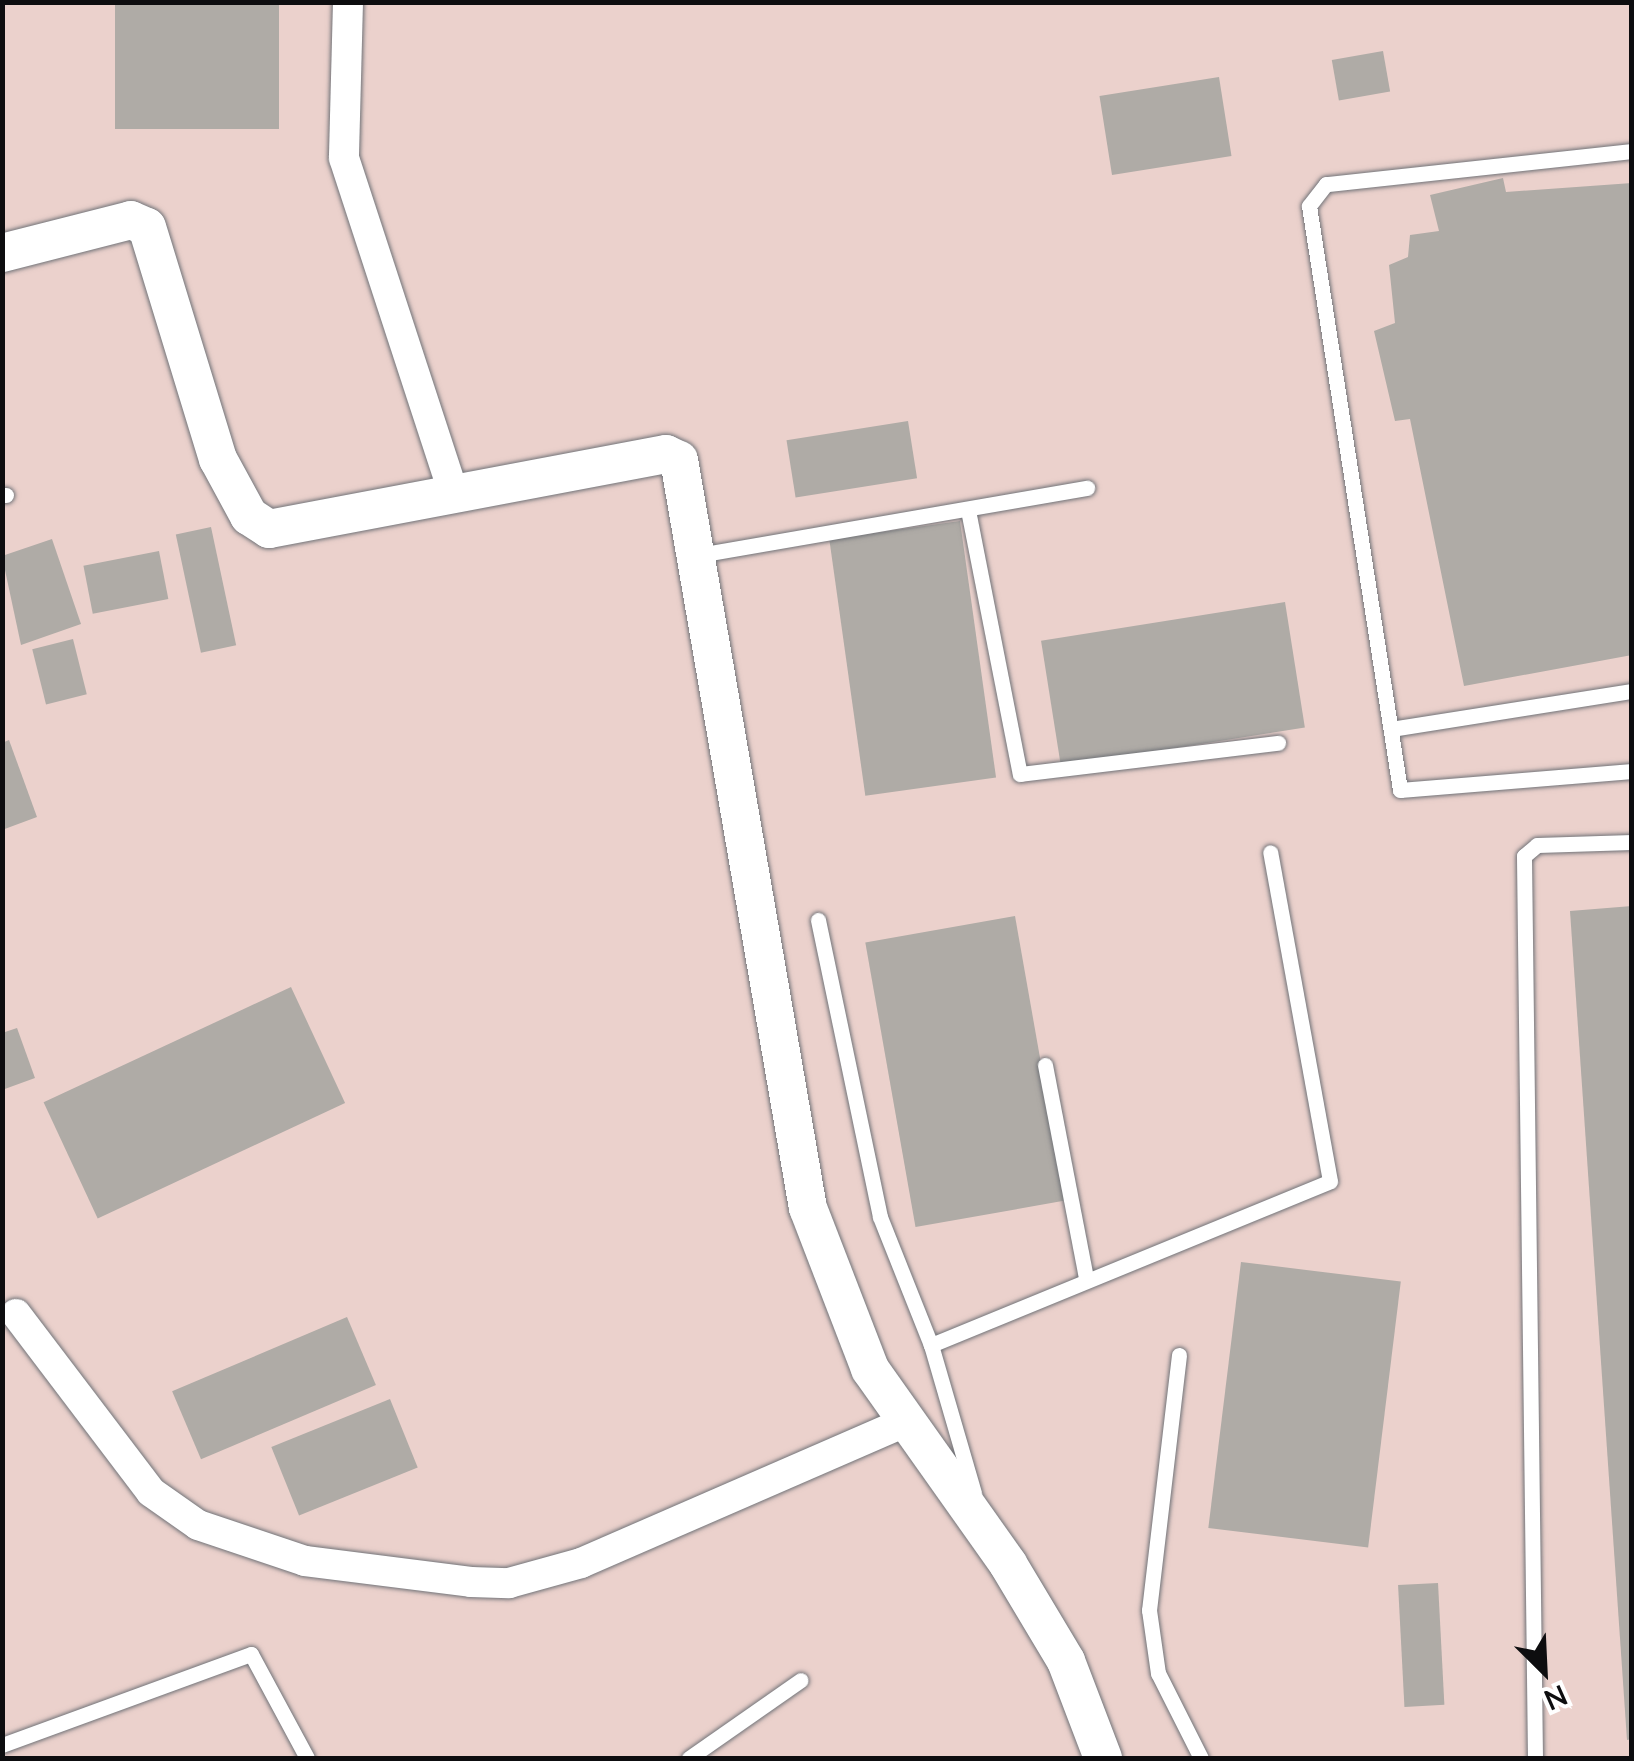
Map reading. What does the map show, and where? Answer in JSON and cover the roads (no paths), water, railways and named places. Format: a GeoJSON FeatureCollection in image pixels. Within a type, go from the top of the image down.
{"type":"FeatureCollection","features":[{"type":"Feature","properties":{"kind":"street"},"geometry":{"type":"LineString","coordinates":[[348,2],[344,158],[453,492]]}},
{"type":"Feature","properties":{"kind":"street"},"geometry":{"type":"LineString","coordinates":[[2,252],[131,220],[146,227],[218,459],[258,524],[282,531],[453,492],[674,456],[698,555],[808,1208],[856,1338],[902,1423],[985,1530],[1066,1661],[1104,1758]]}},
{"type":"Feature","properties":{"kind":"street"},"geometry":{"type":"LineString","coordinates":[[16,1314],[151,1492],[198,1525],[305,1561],[471,1582],[509,1583],[581,1563],[902,1423]]}},
{"type":"Feature","properties":{"kind":"lane"},"geometry":{"type":"LineString","coordinates":[[1632,151],[1326,184],[1312,197],[1397,782],[1409,793],[1632,771]]}},
{"type":"Feature","properties":{"kind":"lane"},"geometry":{"type":"LineString","coordinates":[[698,555],[1086,488]]}},
{"type":"Feature","properties":{"kind":"lane"},"geometry":{"type":"LineString","coordinates":[[968,510],[1020,774],[1278,744]]}},
{"type":"Feature","properties":{"kind":"lane"},"geometry":{"type":"LineString","coordinates":[[1391,728],[1632,691]]}},
{"type":"Feature","properties":{"kind":"lane"},"geometry":{"type":"LineString","coordinates":[[1535,1758],[1524,856],[1537,845],[1632,842]]}},
{"type":"Feature","properties":{"kind":"lane"},"geometry":{"type":"LineString","coordinates":[[931,1345],[1086,1278],[1330,1181],[1270,852]]}},
{"type":"Feature","properties":{"kind":"lane"},"geometry":{"type":"LineString","coordinates":[[818,920],[880,1216],[931,1345],[985,1530]]}},
{"type":"Feature","properties":{"kind":"lane"},"geometry":{"type":"LineString","coordinates":[[1045,1066],[1086,1278]]}},
{"type":"Feature","properties":{"kind":"lane"},"geometry":{"type":"LineString","coordinates":[[1179,1355],[1149,1610],[1158,1673],[1200,1758]]}},
{"type":"Feature","properties":{"kind":"lane"},"geometry":{"type":"LineString","coordinates":[[2,1745],[252,1654],[307,1758]]}},
{"type":"Feature","properties":{"kind":"lane"},"geometry":{"type":"LineString","coordinates":[[689,1758],[801,1680]]}}]}
